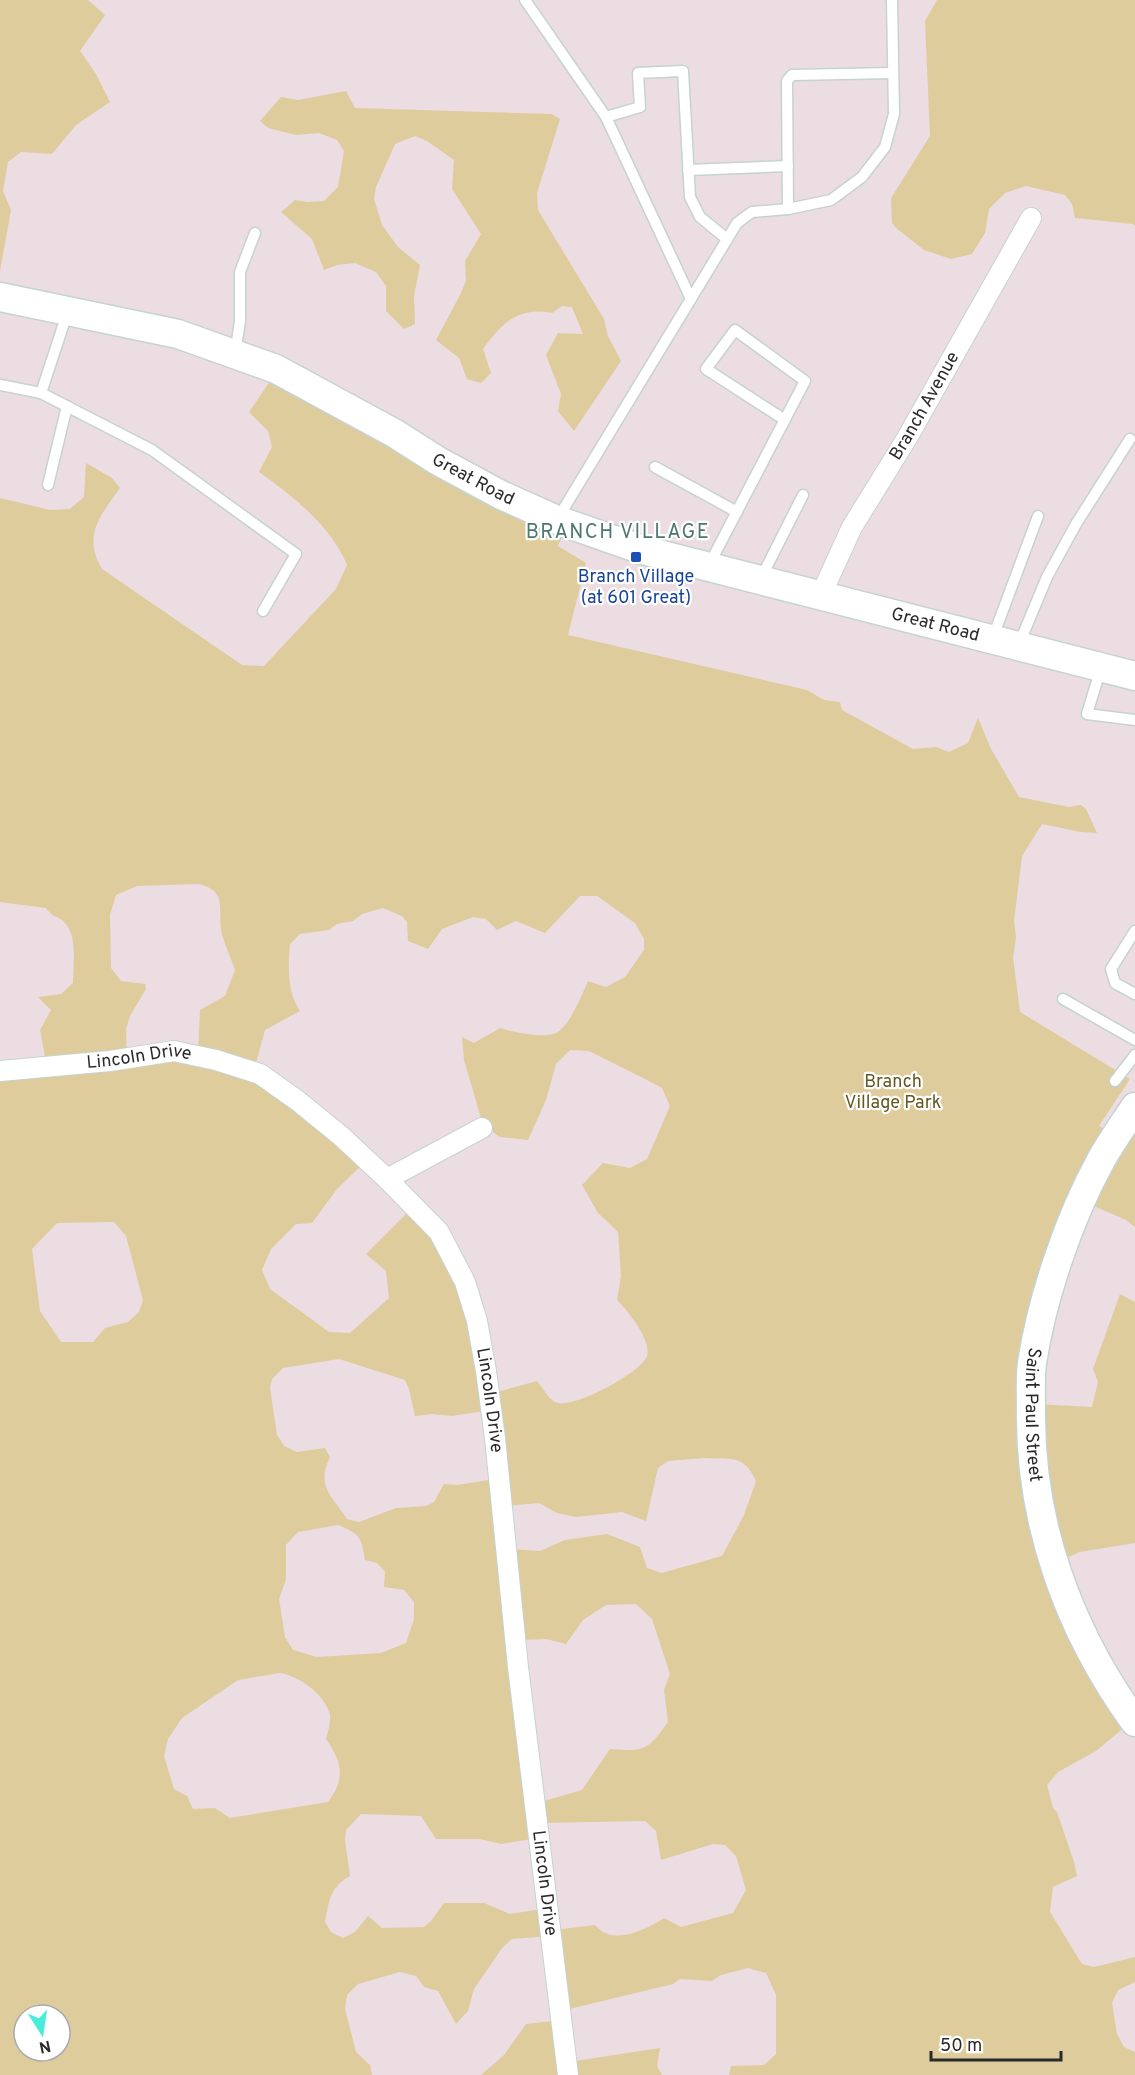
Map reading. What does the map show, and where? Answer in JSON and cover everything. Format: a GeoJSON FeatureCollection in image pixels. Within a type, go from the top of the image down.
{"type":"FeatureCollection","features":[{"type":"Feature","properties":{"kind":"main road","name":"Great Road"},"geometry":{"type":"LineString","coordinates":[[0,297],[177,334],[276,369],[394,433],[438,461],[501,495],[557,520],[643,550],[1135,676]]}},
{"type":"Feature","properties":{"kind":"main road","name":"Saint Paul Street"},"geometry":{"type":"LineString","coordinates":[[1135,1107],[1101,1160],[1061,1253],[1042,1310],[1032,1365],[1030,1445],[1039,1510],[1059,1581],[1081,1635],[1111,1690],[1135,1722]]}},
{"type":"Feature","properties":{"kind":"street","name":"Branch Avenue"},"geometry":{"type":"LineString","coordinates":[[820,597],[852,527],[907,438],[1031,218]]}},
{"type":"Feature","properties":{"kind":"street","name":"Lincoln Drive"},"geometry":{"type":"LineString","coordinates":[[0,1071],[174,1051],[216,1060],[260,1074],[298,1101],[341,1137],[387,1179],[439,1232],[465,1282],[477,1321],[495,1438],[518,1667],[568,2075]]}},
{"type":"Feature","properties":{"kind":"street"},"geometry":{"type":"LineString","coordinates":[[387,1179],[483,1128]]}},
{"type":"Feature","properties":{"kind":"lane"},"geometry":{"type":"LineString","coordinates":[[525,0],[606,117],[691,298]]}},
{"type":"Feature","properties":{"kind":"lane"},"geometry":{"type":"LineString","coordinates":[[557,520],[737,223],[752,212],[788,209],[831,200],[862,177],[885,147],[894,114],[892,0]]}},
{"type":"Feature","properties":{"kind":"lane"},"geometry":{"type":"LineString","coordinates":[[606,117],[640,107],[638,73],[683,70],[690,197],[700,217],[727,239]]}},
{"type":"Feature","properties":{"kind":"lane"},"geometry":{"type":"LineString","coordinates":[[788,209],[787,81],[792,75],[893,73]]}},
{"type":"Feature","properties":{"kind":"lane"},"geometry":{"type":"LineString","coordinates":[[688,170],[788,166]]}},
{"type":"Feature","properties":{"kind":"lane"},"geometry":{"type":"LineString","coordinates":[[235,354],[240,321],[240,272],[255,233]]}},
{"type":"Feature","properties":{"kind":"lane"},"geometry":{"type":"LineString","coordinates":[[41,393],[68,311]]}},
{"type":"Feature","properties":{"kind":"lane"},"geometry":{"type":"LineString","coordinates":[[708,568],[736,512],[785,420],[805,381],[735,330],[706,369],[785,420]]}},
{"type":"Feature","properties":{"kind":"lane"},"geometry":{"type":"LineString","coordinates":[[0,385],[41,393],[152,450],[296,554],[263,611]]}},
{"type":"Feature","properties":{"kind":"lane"},"geometry":{"type":"LineString","coordinates":[[48,485],[67,406]]}},
{"type":"Feature","properties":{"kind":"lane"},"geometry":{"type":"LineString","coordinates":[[1005,644],[1047,577],[1076,524],[1130,439]]}},
{"type":"Feature","properties":{"kind":"lane"},"geometry":{"type":"LineString","coordinates":[[655,467],[736,512]]}},
{"type":"Feature","properties":{"kind":"lane"},"geometry":{"type":"LineString","coordinates":[[759,581],[803,495]]}},
{"type":"Feature","properties":{"kind":"lane"},"geometry":{"type":"LineString","coordinates":[[1005,644],[1038,516]]}},
{"type":"Feature","properties":{"kind":"lane"},"geometry":{"type":"LineString","coordinates":[[1101,668],[1088,714],[1135,720]]}},
{"type":"Feature","properties":{"kind":"lane"},"geometry":{"type":"LineString","coordinates":[[1135,931],[1111,969],[1115,983],[1135,994]]}},
{"type":"Feature","properties":{"kind":"lane"},"geometry":{"type":"LineString","coordinates":[[1063,999],[1135,1040]]}},
{"type":"Feature","properties":{"kind":"lane"},"geometry":{"type":"LineString","coordinates":[[1115,1081],[1135,1055]]}},
{"type":"Feature","properties":{"kind":"green space"},"geometry":{"type":"Polygon","coordinates":[[[0,0],[88,0],[105,15],[80,51],[96,74],[110,102],[76,125],[52,154],[21,152],[8,162],[3,191],[11,210],[0,271],[0,0]]]}},
{"type":"Feature","properties":{"kind":"green space"},"geometry":{"type":"Polygon","coordinates":[[[937,0],[1135,0],[1135,226],[1075,218],[1072,204],[1065,195],[1026,186],[1005,193],[989,209],[985,233],[972,254],[951,259],[924,250],[896,228],[892,223],[891,198],[930,136],[925,21],[937,0]]]}},
{"type":"Feature","properties":{"kind":"green space"},"geometry":{"type":"Polygon","coordinates":[[[346,91],[355,108],[552,114],[560,119],[537,193],[538,210],[604,319],[608,336],[621,361],[574,431],[558,411],[561,394],[546,355],[558,333],[583,334],[572,307],[562,306],[552,313],[529,312],[504,325],[483,349],[491,373],[481,383],[467,379],[459,358],[436,340],[466,281],[465,261],[481,234],[452,189],[454,160],[427,141],[415,136],[395,144],[376,187],[374,199],[382,225],[398,247],[420,265],[414,296],[415,324],[404,329],[386,311],[386,286],[376,272],[355,263],[337,265],[324,270],[312,239],[281,212],[295,200],[324,201],[338,187],[344,151],[337,140],[319,133],[296,135],[268,128],[260,121],[281,97],[298,100],[346,91]]]}},
{"type":"Feature","properties":{"kind":"green space","name":"Branch Village Park"},"geometry":{"type":"Polygon","coordinates":[[[277,371],[568,521],[558,546],[586,563],[568,635],[807,690],[824,700],[840,702],[842,710],[913,749],[936,747],[949,752],[968,743],[978,718],[991,749],[1019,797],[1069,807],[1081,805],[1086,809],[1097,833],[1042,824],[1022,856],[1014,921],[1016,938],[1013,957],[1020,1012],[1130,1079],[1099,1126],[1117,1137],[1135,1110],[1135,1227],[1126,1220],[1085,1202],[1034,1404],[1092,1407],[1098,1382],[1093,1369],[1120,1294],[1135,1302],[1135,1543],[1080,1552],[1057,1562],[1132,1721],[1096,1751],[1058,1772],[1047,1785],[1077,1876],[1053,1887],[1050,1912],[1082,1964],[1094,1967],[1135,1957],[1135,1982],[1118,1990],[1112,2003],[1117,2034],[1124,2047],[1135,2052],[1135,2075],[729,2075],[731,2066],[764,2065],[776,2054],[776,1995],[766,1973],[748,1968],[721,1975],[712,1981],[680,1979],[673,1984],[561,2011],[550,1936],[512,1939],[502,1948],[474,1989],[468,2011],[456,2024],[438,1991],[424,1987],[416,1976],[400,1972],[358,1984],[347,1995],[345,2009],[356,2052],[370,2065],[372,2075],[0,2075],[0,1074],[47,1067],[40,1030],[51,1010],[38,997],[61,994],[73,983],[74,959],[71,934],[62,920],[46,908],[0,902],[0,498],[50,510],[70,509],[84,497],[86,463],[112,478],[120,488],[106,507],[96,526],[94,536],[96,557],[102,569],[242,665],[264,666],[336,589],[347,565],[332,538],[310,513],[259,472],[272,447],[268,431],[249,412],[277,371]],[[199,884],[137,886],[116,895],[110,915],[111,968],[121,981],[145,984],[146,989],[130,1016],[126,1029],[127,1059],[198,1056],[200,1010],[225,996],[235,970],[222,934],[218,897],[215,892],[199,884]],[[580,896],[545,933],[516,921],[497,930],[486,919],[473,917],[442,929],[428,949],[408,941],[407,922],[402,916],[383,908],[362,914],[353,921],[337,924],[329,930],[300,934],[290,944],[289,970],[293,996],[300,1011],[265,1030],[254,1070],[365,1162],[337,1189],[312,1223],[296,1224],[271,1249],[262,1270],[270,1289],[329,1332],[350,1333],[389,1298],[386,1271],[366,1254],[412,1208],[440,1233],[490,1394],[537,1381],[552,1400],[563,1403],[590,1396],[620,1380],[642,1363],[647,1356],[648,1349],[642,1334],[617,1300],[621,1276],[618,1232],[598,1213],[582,1185],[603,1163],[630,1168],[647,1159],[670,1106],[662,1088],[589,1051],[570,1050],[556,1064],[546,1100],[528,1140],[500,1137],[483,1125],[464,1060],[462,1037],[474,1043],[500,1028],[536,1035],[556,1033],[570,1018],[588,981],[606,987],[625,977],[644,950],[644,939],[635,923],[597,896],[580,896]],[[114,1222],[57,1223],[32,1249],[40,1311],[61,1342],[93,1342],[105,1328],[128,1322],[139,1312],[143,1300],[126,1236],[114,1222]],[[339,1359],[283,1368],[272,1379],[270,1388],[277,1435],[284,1446],[297,1452],[325,1448],[330,1457],[324,1476],[327,1490],[347,1519],[359,1522],[396,1508],[426,1506],[434,1502],[444,1484],[457,1485],[495,1479],[490,1410],[452,1416],[433,1414],[415,1416],[405,1380],[339,1359]],[[704,1458],[668,1461],[658,1468],[646,1521],[622,1512],[576,1517],[557,1513],[539,1503],[505,1506],[507,1549],[540,1551],[565,1540],[607,1534],[640,1547],[647,1568],[662,1573],[722,1556],[744,1515],[756,1481],[751,1472],[741,1462],[729,1459],[704,1458]],[[338,1525],[298,1532],[286,1545],[286,1579],[279,1599],[285,1637],[293,1650],[317,1657],[381,1653],[406,1643],[414,1619],[414,1602],[404,1590],[384,1587],[385,1572],[377,1563],[365,1560],[358,1537],[338,1525]],[[636,1604],[606,1605],[583,1620],[566,1644],[546,1639],[519,1640],[537,1803],[582,1790],[610,1749],[631,1750],[645,1747],[668,1722],[664,1690],[670,1674],[652,1619],[636,1604]],[[280,1673],[238,1680],[182,1718],[168,1739],[164,1756],[174,1789],[187,1796],[193,1809],[215,1808],[230,1818],[328,1802],[338,1785],[340,1770],[336,1755],[326,1739],[330,1715],[323,1700],[303,1682],[280,1673]],[[361,1814],[346,1830],[345,1840],[350,1876],[334,1890],[329,1901],[325,1922],[331,1932],[343,1938],[355,1932],[368,1916],[382,1928],[424,1927],[444,1903],[484,1903],[510,1914],[548,1908],[554,1930],[595,1925],[610,1935],[628,1934],[647,1928],[664,1918],[681,1927],[733,1913],[746,1890],[736,1856],[725,1845],[713,1844],[661,1860],[656,1831],[645,1821],[541,1823],[538,1838],[501,1844],[480,1839],[436,1839],[421,1816],[361,1814]]]}},
{"type":"Feature","properties":{"kind":"green space"},"geometry":{"type":"Polygon","coordinates":[[[560,2020],[569,2062],[660,2048],[657,2066],[662,2075],[481,2075],[504,2055],[526,2024],[560,2020]]]}},
{"type":"Feature","properties":{"kind":"place","name":"Branch Village (at 601 Great)"},"geometry":{"type":"Point","coordinates":[636,557]}},
{"type":"Feature","properties":{"kind":"district","name":"BRANCH VILLAGE"},"geometry":{"type":"Point","coordinates":[618,533]}}]}
